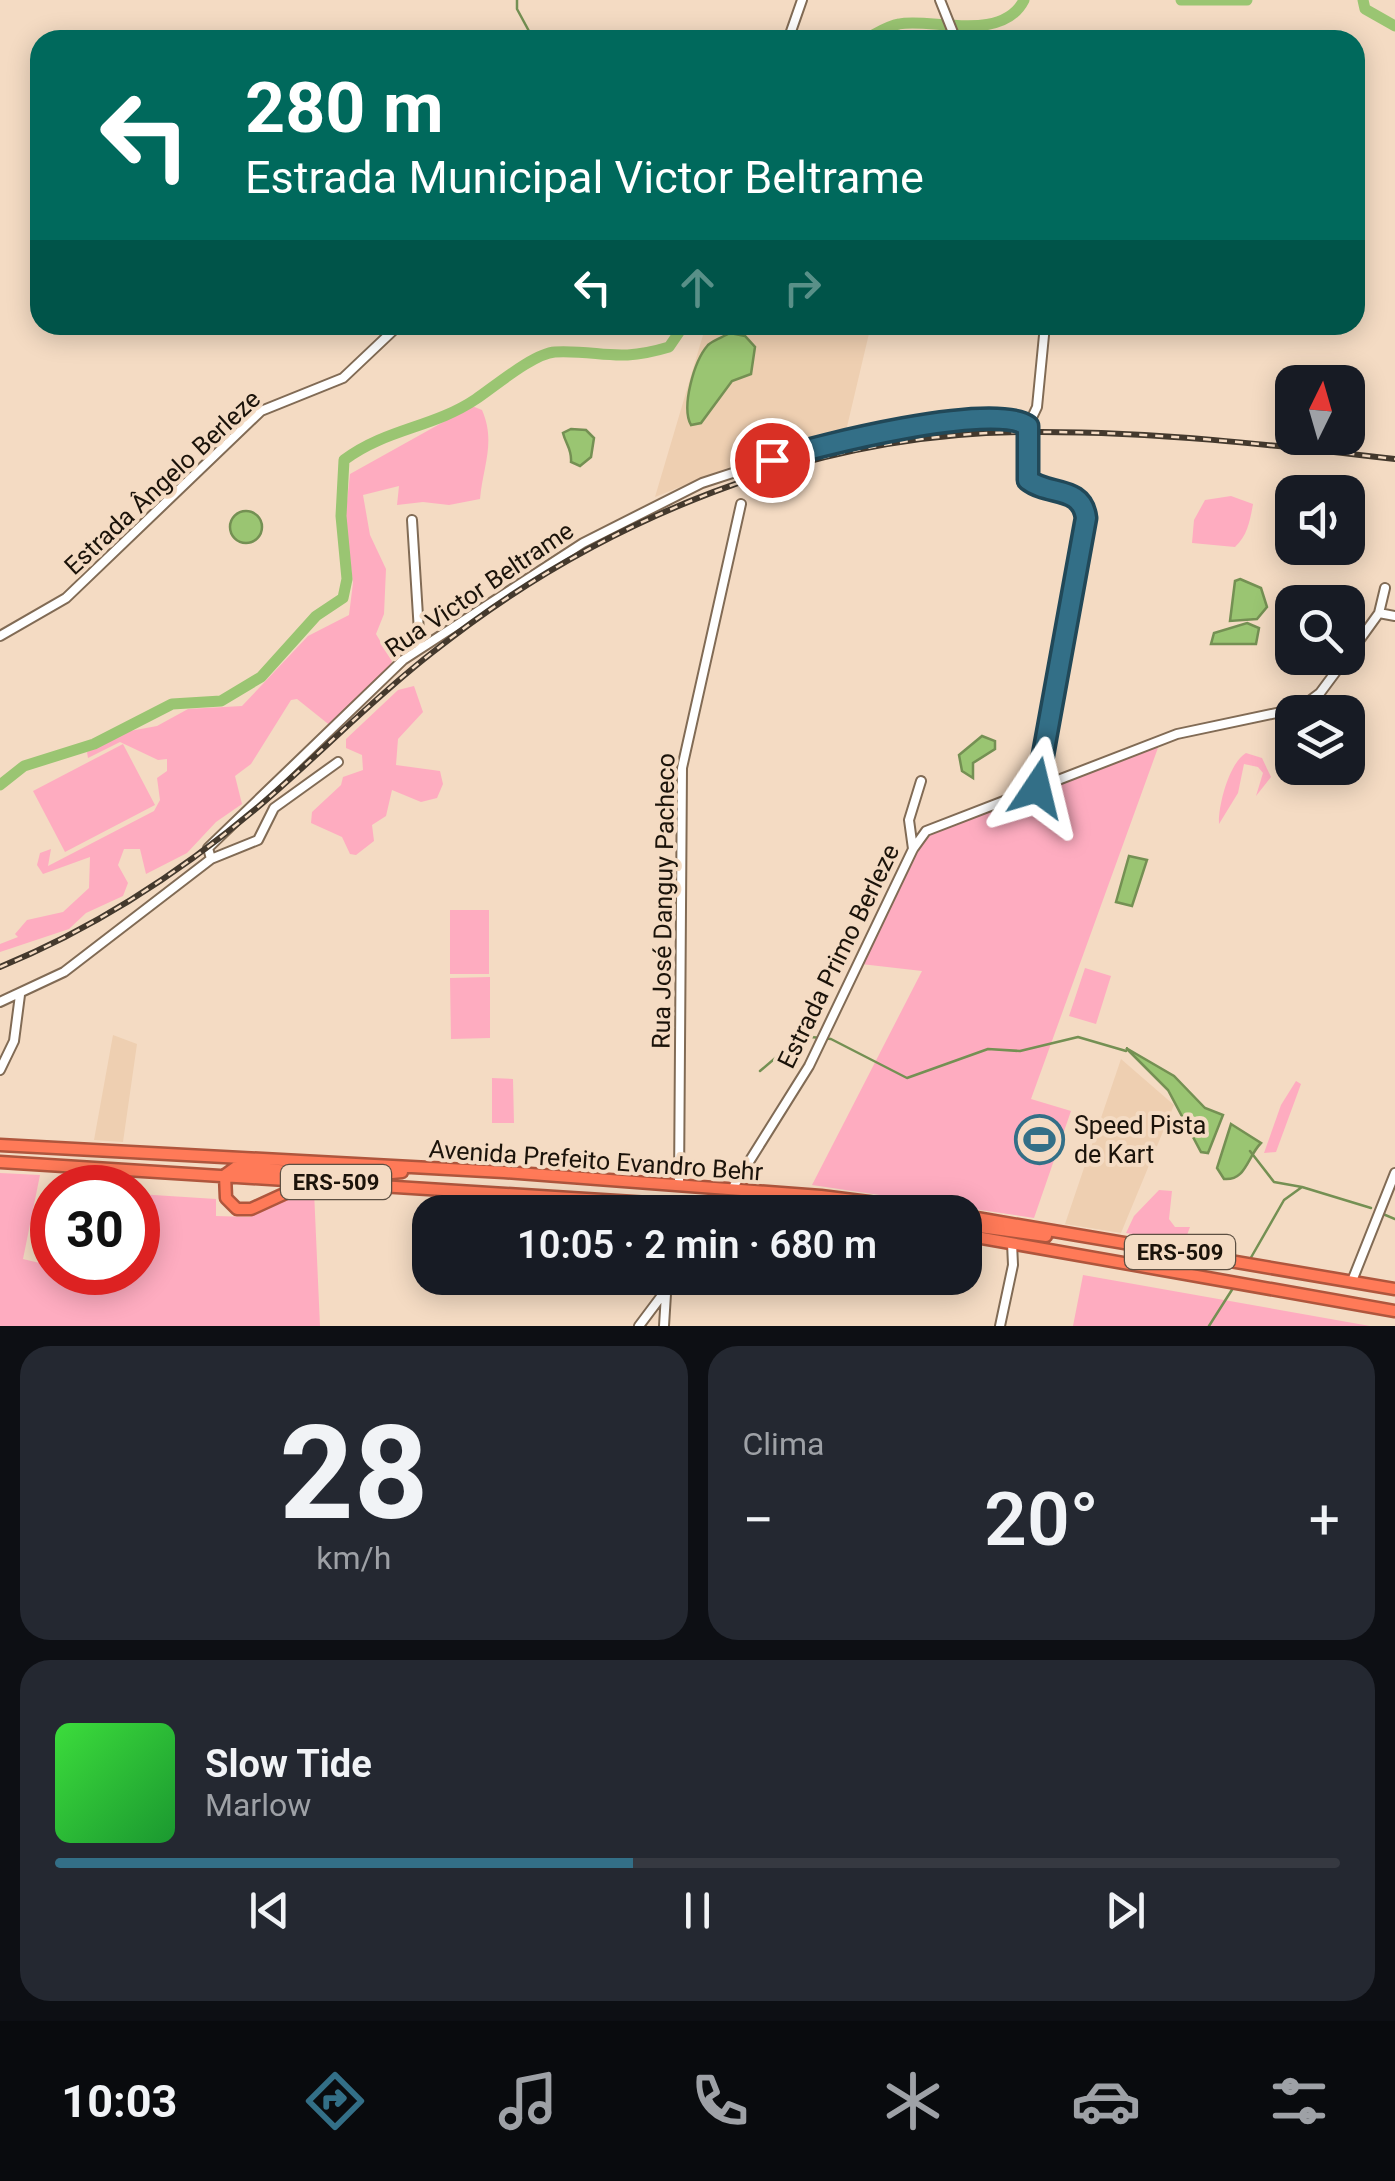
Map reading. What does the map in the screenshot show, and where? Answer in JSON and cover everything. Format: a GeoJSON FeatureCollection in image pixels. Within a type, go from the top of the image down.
{"type":"FeatureCollection","features":[{"type":"Feature","properties":{"kind":"highway","name":"Avenida Prefeito Evandro Behr"},"geometry":{"type":"LineString","coordinates":[[0,1145],[679,1184],[790,1195]]}},
{"type":"Feature","properties":{"kind":"highway","name":"Avenida Prefeito Evandro Behr"},"geometry":{"type":"LineString","coordinates":[[0,1162],[506,1195]]}},
{"type":"Feature","properties":{"kind":"highway"},"geometry":{"type":"LineString","coordinates":[[315,1180],[244,1209],[232,1206],[226,1198],[225,1175],[236,1167],[361,1176],[429,1169]]}},
{"type":"Feature","properties":{"kind":"highway","name":"ERS-509"},"geometry":{"type":"LineString","coordinates":[[982,1219],[1395,1288]]}},
{"type":"Feature","properties":{"kind":"highway"},"geometry":{"type":"LineString","coordinates":[[982,1227],[1019,1234],[1072,1235]]}},
{"type":"Feature","properties":{"kind":"highway","name":"ERS-509"},"geometry":{"type":"LineString","coordinates":[[982,1238],[1395,1311]]}},
{"type":"Feature","properties":{"kind":"street"},"geometry":{"type":"LineString","coordinates":[[792,30],[802,0]]}},
{"type":"Feature","properties":{"kind":"street"},"geometry":{"type":"LineString","coordinates":[[940,0],[951,30]]}},
{"type":"Feature","properties":{"kind":"street","name":"Estrada Ângelo Berleze"},"geometry":{"type":"LineString","coordinates":[[0,636],[66,598],[261,411],[343,378],[389,335]]}},
{"type":"Feature","properties":{"kind":"street"},"geometry":{"type":"LineString","coordinates":[[1037,788],[1086,518],[1082,505],[1072,495],[1028,480],[1028,426],[1036,406],[1045,335]]}},
{"type":"Feature","properties":{"kind":"street","name":"Rua Victor Beltrame"},"geometry":{"type":"LineString","coordinates":[[0,1002],[67,970],[212,859],[208,848],[216,838],[249,812],[420,648],[583,543],[716,478],[800,451],[914,426],[1014,418],[1028,426]]}},
{"type":"Feature","properties":{"kind":"street","name":"Rua José Danguy Pacheco"},"geometry":{"type":"LineString","coordinates":[[679,1184],[682,768],[740,504]]}},
{"type":"Feature","properties":{"kind":"street"},"geometry":{"type":"LineString","coordinates":[[412,520],[420,648]]}},
{"type":"Feature","properties":{"kind":"street","name":"Estrada Primo Berleze"},"geometry":{"type":"LineString","coordinates":[[1365,631],[1378,613],[1385,588]]}},
{"type":"Feature","properties":{"kind":"street"},"geometry":{"type":"LineString","coordinates":[[1378,613],[1395,616]]}},
{"type":"Feature","properties":{"kind":"street","name":"Estrada Primo Berleze"},"geometry":{"type":"LineString","coordinates":[[732,1188],[809,1066],[912,850],[936,826],[1191,730],[1300,708],[1320,693],[1334,675]]}},
{"type":"Feature","properties":{"kind":"street"},"geometry":{"type":"LineString","coordinates":[[212,859],[258,840],[274,808],[338,762]]}},
{"type":"Feature","properties":{"kind":"street"},"geometry":{"type":"LineString","coordinates":[[912,850],[909,820],[921,780]]}},
{"type":"Feature","properties":{"kind":"street"},"geometry":{"type":"LineString","coordinates":[[0,1070],[14,1042],[20,995]]}},
{"type":"Feature","properties":{"kind":"street"},"geometry":{"type":"LineString","coordinates":[[1352,1281],[1395,1172]]}},
{"type":"Feature","properties":{"kind":"street"},"geometry":{"type":"LineString","coordinates":[[1000,1326],[1013,1265],[1012,1244]]}},
{"type":"Feature","properties":{"kind":"street"},"geometry":{"type":"LineString","coordinates":[[1013,1265],[1030,1247]]}},
{"type":"Feature","properties":{"kind":"street"},"geometry":{"type":"LineString","coordinates":[[639,1326],[662,1295]]}},
{"type":"Feature","properties":{"kind":"street"},"geometry":{"type":"LineString","coordinates":[[664,1326],[666,1295]]}},
{"type":"Feature","properties":{"kind":"shaded area"},"geometry":{"type":"Polygon","coordinates":[[[703,335],[869,335],[846,431],[771,443],[772,450],[655,497],[703,335]]]}},
{"type":"Feature","properties":{"kind":"shaded area"},"geometry":{"type":"Polygon","coordinates":[[[726,335],[745,336],[755,347],[751,374],[732,381],[701,423],[691,425],[687,407],[690,384],[698,362],[715,340],[726,335]]]}},
{"type":"Feature","properties":{"kind":"shaded area"},"geometry":{"type":"Polygon","coordinates":[[[472,406],[482,410],[488,433],[480,499],[449,505],[397,505],[399,486],[363,495],[370,535],[386,569],[384,614],[376,634],[392,661],[389,669],[332,727],[297,699],[291,700],[251,764],[235,776],[242,804],[216,822],[187,853],[146,874],[140,849],[124,849],[118,865],[128,883],[123,896],[86,913],[69,929],[0,952],[0,944],[18,937],[15,934],[27,920],[63,912],[89,888],[90,857],[43,874],[37,865],[40,853],[51,849],[48,866],[154,811],[160,800],[157,778],[167,771],[167,759],[158,760],[120,742],[88,758],[87,752],[130,731],[157,726],[188,709],[242,706],[308,636],[349,615],[353,583],[345,520],[350,474],[472,406]]]}},
{"type":"Feature","properties":{"kind":"shaded area"},"geometry":{"type":"Polygon","coordinates":[[[586,430],[594,438],[591,457],[580,466],[571,462],[563,433],[586,430]]]}},
{"type":"Feature","properties":{"kind":"shaded area"},"geometry":{"type":"Polygon","coordinates":[[[1231,496],[1253,504],[1248,527],[1235,547],[1192,543],[1194,520],[1205,500],[1231,496]]]}},
{"type":"Feature","properties":{"kind":"shaded area"},"geometry":{"type":"Polygon","coordinates":[[[246,511],[257,516],[262,527],[257,538],[246,543],[235,538],[230,527],[235,516],[246,511]]]}},
{"type":"Feature","properties":{"kind":"shaded area"},"geometry":{"type":"Polygon","coordinates":[[[1240,579],[1261,588],[1267,607],[1257,619],[1230,621],[1235,581],[1240,579]]]}},
{"type":"Feature","properties":{"kind":"shaded area"},"geometry":{"type":"Polygon","coordinates":[[[1247,623],[1259,628],[1256,644],[1211,644],[1214,633],[1247,623]]]}},
{"type":"Feature","properties":{"kind":"shaded area"},"geometry":{"type":"Polygon","coordinates":[[[414,686],[423,712],[398,739],[396,765],[440,771],[443,784],[437,798],[421,802],[392,790],[386,816],[372,825],[374,841],[356,855],[350,854],[342,837],[311,823],[312,812],[341,785],[343,777],[363,770],[362,755],[346,748],[346,739],[398,690],[414,686]]]}},
{"type":"Feature","properties":{"kind":"shaded area"},"geometry":{"type":"Polygon","coordinates":[[[982,736],[995,741],[995,749],[973,763],[973,778],[962,771],[959,755],[982,736]]]}},
{"type":"Feature","properties":{"kind":"shaded area"},"geometry":{"type":"Polygon","coordinates":[[[123,744],[155,805],[65,852],[33,791],[123,744]]]}},
{"type":"Feature","properties":{"kind":"shaded area"},"geometry":{"type":"Polygon","coordinates":[[[1159,745],[1031,1099],[1071,1111],[1034,1218],[982,1210],[982,1195],[879,1195],[812,1185],[922,971],[861,964],[918,845],[927,834],[1159,745]]]}},
{"type":"Feature","properties":{"kind":"shaded area"},"geometry":{"type":"Polygon","coordinates":[[[1246,753],[1262,758],[1271,777],[1256,796],[1263,773],[1258,767],[1244,764],[1238,793],[1219,824],[1226,785],[1234,766],[1246,753]]]}},
{"type":"Feature","properties":{"kind":"shaded area"},"geometry":{"type":"Polygon","coordinates":[[[1129,856],[1147,860],[1132,906],[1116,902],[1129,856]]]}},
{"type":"Feature","properties":{"kind":"shaded area"},"geometry":{"type":"Polygon","coordinates":[[[450,910],[489,910],[489,974],[450,974],[450,910]]]}},
{"type":"Feature","properties":{"kind":"shaded area"},"geometry":{"type":"Polygon","coordinates":[[[1085,968],[1111,976],[1096,1024],[1069,1016],[1085,968]]]}},
{"type":"Feature","properties":{"kind":"shaded area"},"geometry":{"type":"Polygon","coordinates":[[[490,977],[490,1038],[451,1039],[450,978],[490,977]]]}},
{"type":"Feature","properties":{"kind":"shaded area"},"geometry":{"type":"Polygon","coordinates":[[[113,1035],[137,1044],[123,1142],[94,1140],[113,1035]]]}},
{"type":"Feature","properties":{"kind":"shaded area"},"geometry":{"type":"Polygon","coordinates":[[[1126,1048],[1174,1076],[1205,1108],[1223,1115],[1208,1153],[1201,1152],[1168,1090],[1126,1048]]]}},
{"type":"Feature","properties":{"kind":"shaded area"},"geometry":{"type":"Polygon","coordinates":[[[1121,1059],[1174,1105],[1121,1233],[1065,1224],[1121,1059]]]}},
{"type":"Feature","properties":{"kind":"shaded area"},"geometry":{"type":"Polygon","coordinates":[[[492,1078],[513,1079],[514,1123],[492,1123],[492,1078]]]}},
{"type":"Feature","properties":{"kind":"shaded area"},"geometry":{"type":"Polygon","coordinates":[[[1296,1081],[1301,1084],[1276,1152],[1264,1153],[1281,1105],[1296,1081]]]}},
{"type":"Feature","properties":{"kind":"shaded area"},"geometry":{"type":"Polygon","coordinates":[[[1231,1124],[1261,1143],[1242,1172],[1224,1179],[1217,1168],[1231,1124]]]}},
{"type":"Feature","properties":{"kind":"shaded area"},"geometry":{"type":"Polygon","coordinates":[[[0,1173],[30,1174],[30,1224],[23,1259],[30,1261],[30,1295],[160,1295],[160,1195],[216,1199],[216,1216],[250,1217],[281,1200],[314,1191],[320,1326],[0,1326],[0,1173]]]}},
{"type":"Feature","properties":{"kind":"shaded area"},"geometry":{"type":"Polygon","coordinates":[[[1159,1190],[1172,1191],[1169,1219],[1175,1227],[1190,1227],[1184,1243],[1126,1233],[1134,1216],[1159,1190]]]}},
{"type":"Feature","properties":{"kind":"shaded area"},"geometry":{"type":"Polygon","coordinates":[[[1083,1275],[1370,1326],[1073,1326],[1083,1275]]]}},
{"type":"Feature","properties":{"kind":"waterway"},"geometry":{"type":"LineString","coordinates":[[517,0],[517,9],[528,30]]}},
{"type":"Feature","properties":{"kind":"waterway"},"geometry":{"type":"LineString","coordinates":[[883,30],[912,23],[983,25],[1014,13],[1024,0]]}},
{"type":"Feature","properties":{"kind":"waterway"},"geometry":{"type":"LineString","coordinates":[[1181,0],[1247,0]]}},
{"type":"Feature","properties":{"kind":"waterway"},"geometry":{"type":"LineString","coordinates":[[1363,0],[1365,9],[1395,26]]}},
{"type":"Feature","properties":{"kind":"waterway"},"geometry":{"type":"LineString","coordinates":[[0,785],[24,766],[94,744],[172,704],[221,701],[261,677],[316,616],[343,598],[347,579],[341,516],[344,460],[360,449],[460,409],[546,354],[651,352],[669,347],[677,335]]}},
{"type":"Feature","properties":{"kind":"waterway"},"geometry":{"type":"LineString","coordinates":[[760,1071],[801,1036],[831,1039],[907,1078],[988,1049],[1020,1051],[1078,1037],[1126,1051]]}},
{"type":"Feature","properties":{"kind":"waterway"},"geometry":{"type":"LineString","coordinates":[[1250,1151],[1274,1182],[1302,1187]]}},
{"type":"Feature","properties":{"kind":"waterway"},"geometry":{"type":"LineString","coordinates":[[1249,1261],[1284,1200],[1302,1187],[1371,1208]]}},
{"type":"Feature","properties":{"kind":"waterway"},"geometry":{"type":"LineString","coordinates":[[1383,1214],[1395,1219]]}},
{"type":"Feature","properties":{"kind":"waterway"},"geometry":{"type":"LineString","coordinates":[[1209,1326],[1235,1285]]}},
{"type":"Feature","properties":{"kind":"railway"},"geometry":{"type":"LineString","coordinates":[[0,967],[102,917],[198,854],[258,807],[410,670],[498,604],[638,524],[713,492],[790,467],[869,448],[949,436],[1029,432],[1167,436],[1395,459]]}},
{"type":"Feature","properties":{"kind":"place","name":"Speed Pista de Kart"},"geometry":{"type":"Point","coordinates":[1039,1139]}},
{"type":"Feature","properties":{"kind":"route"},"geometry":{"type":"LineString","coordinates":[[772,460],[914,426],[1014,418],[1028,426],[1028,480],[1072,495],[1082,505],[1086,518],[1037,788]]}}]}
